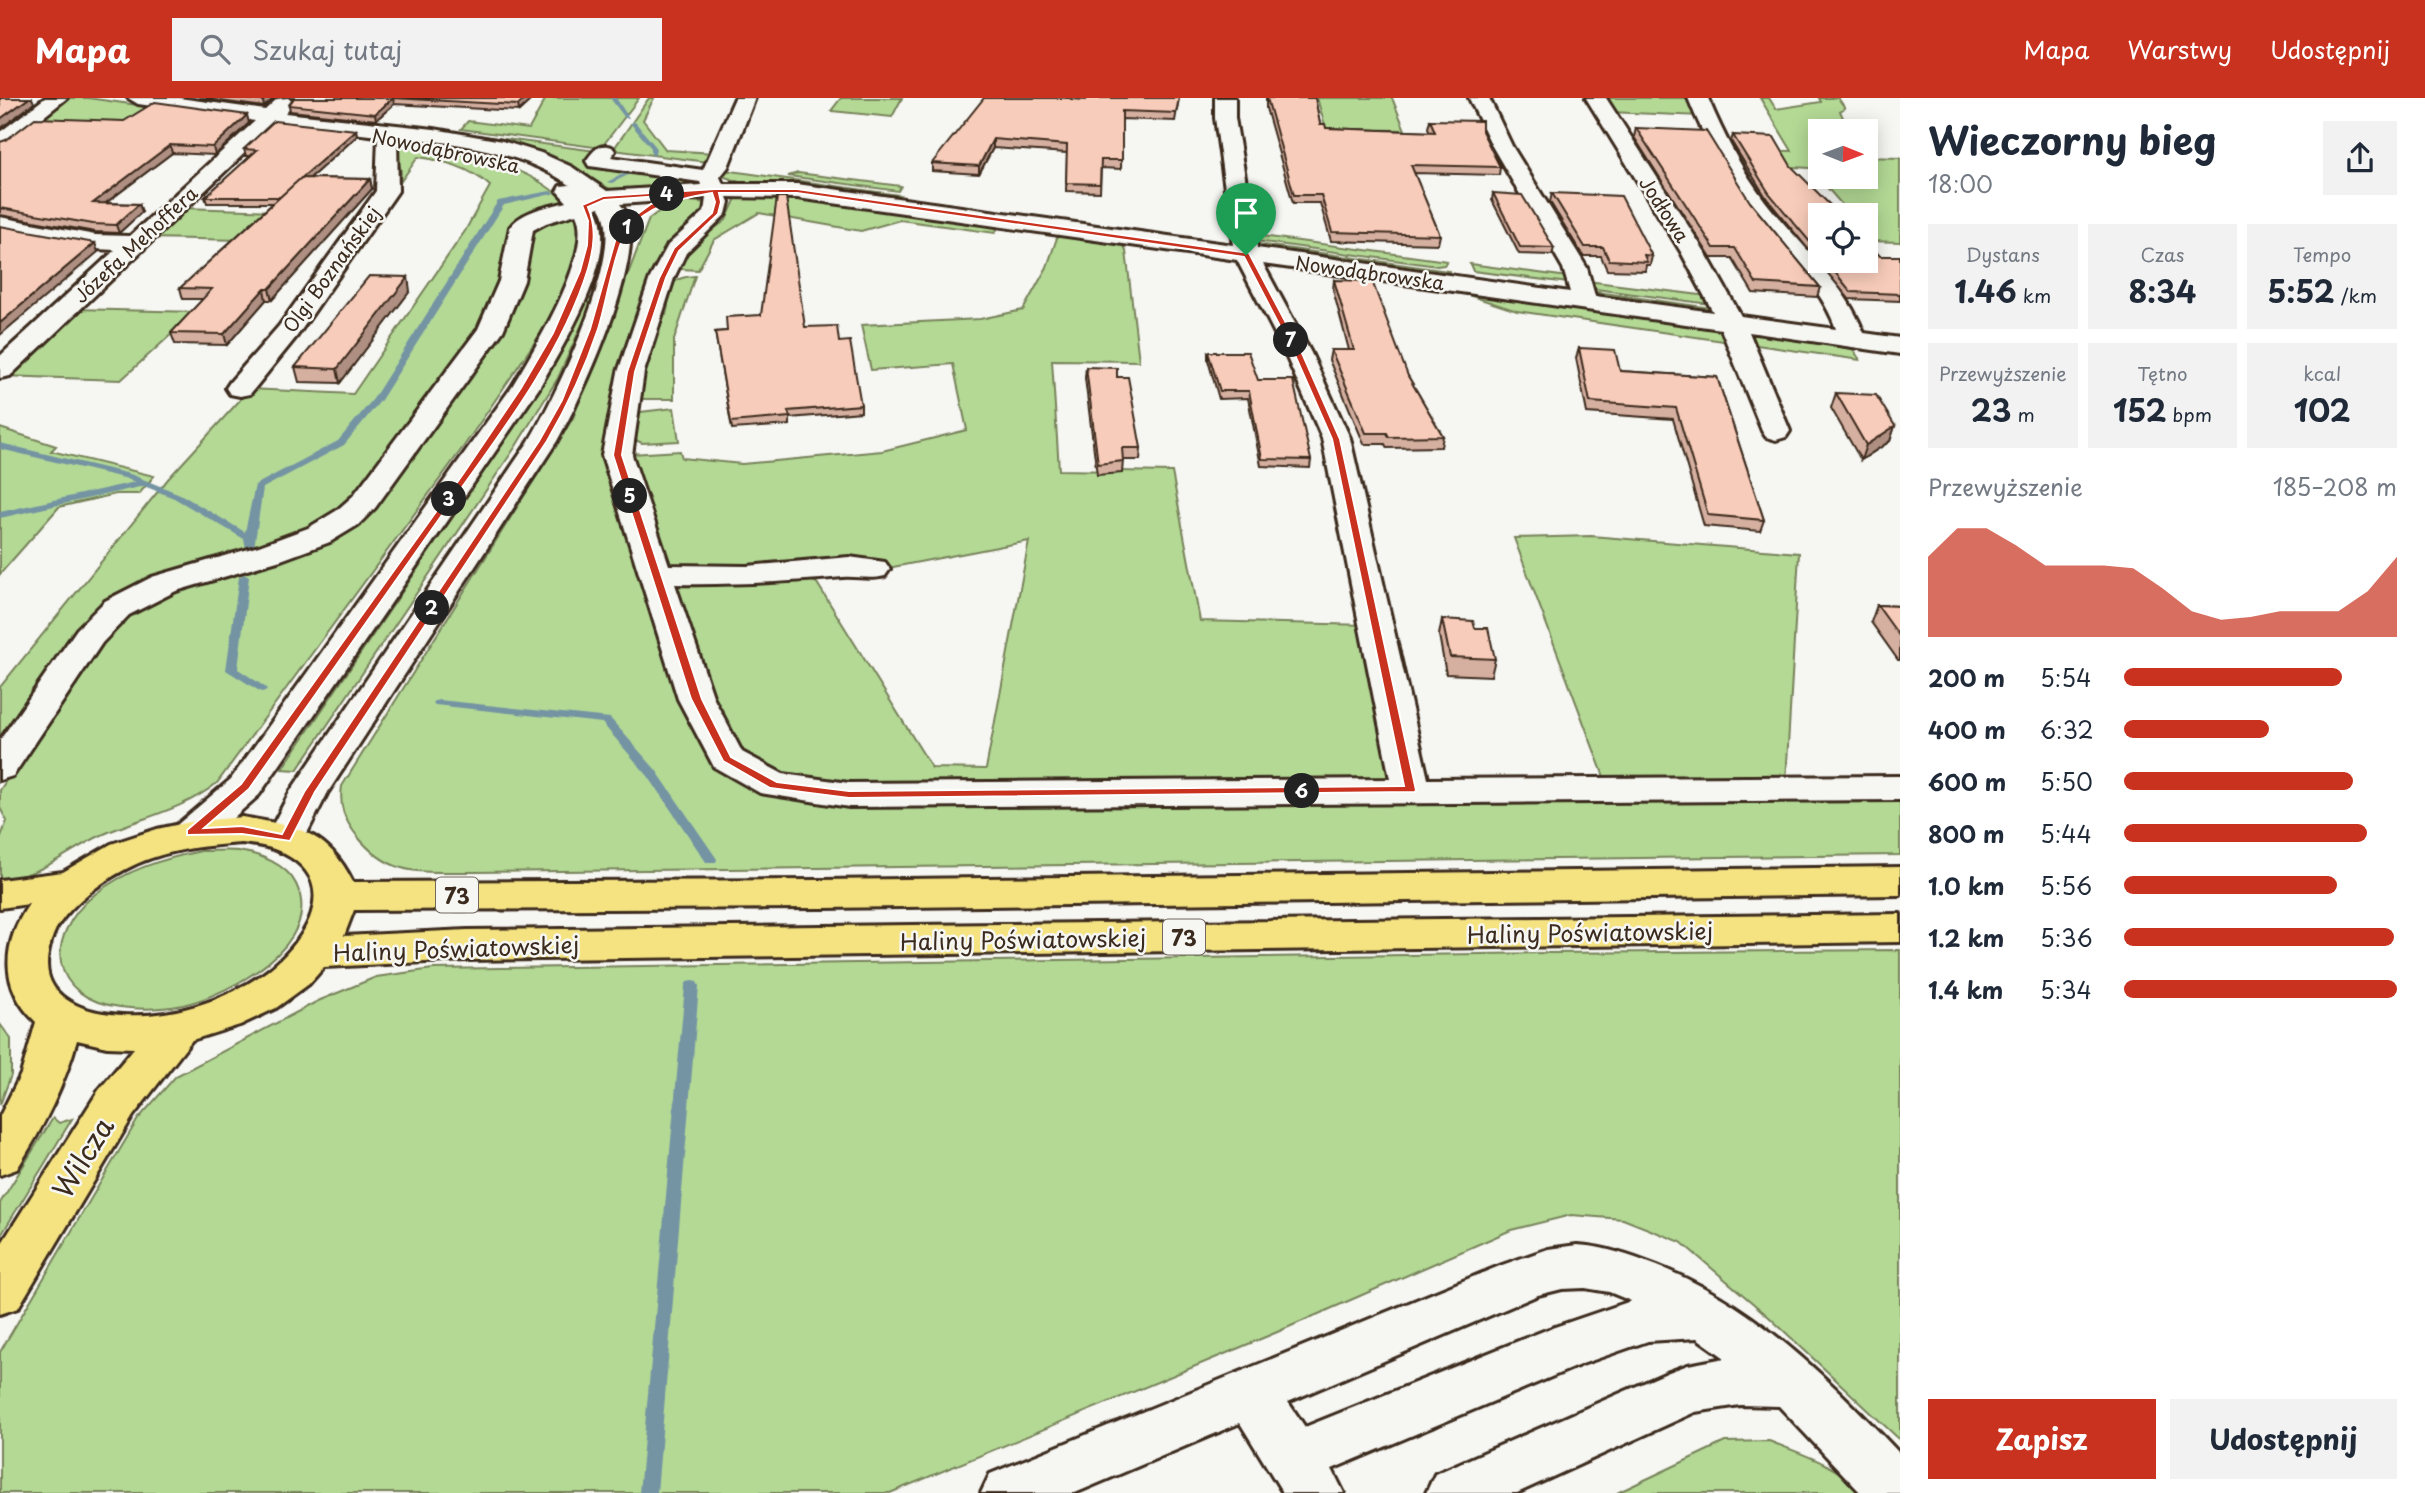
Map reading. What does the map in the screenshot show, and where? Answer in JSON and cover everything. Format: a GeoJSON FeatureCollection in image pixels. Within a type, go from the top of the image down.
{"type":"FeatureCollection","features":[{"type":"Feature","properties":{"kind":"main road"},"geometry":{"type":"LineString","coordinates":[[242,830],[286,838],[322,860],[332,877],[336,896],[331,924],[314,953],[279,985],[231,1012],[176,1028],[111,1032],[83,1027],[45,1007],[13,963],[48,910],[74,884],[109,861],[149,844],[192,833],[242,830]]}},
{"type":"Feature","properties":{"kind":"main road","name":"Haliny Poświatowskiej"},"geometry":{"type":"LineString","coordinates":[[336,896],[823,894],[1900,881]]}},
{"type":"Feature","properties":{"kind":"main road"},"geometry":{"type":"LineString","coordinates":[[0,894],[74,884]]}},
{"type":"Feature","properties":{"kind":"main road","name":"Haliny Poświatowskiej"},"geometry":{"type":"LineString","coordinates":[[314,953],[467,946],[1900,928]]}},
{"type":"Feature","properties":{"kind":"main road"},"geometry":{"type":"LineString","coordinates":[[0,1156],[39,1091],[50,1060],[60,1017]]}},
{"type":"Feature","properties":{"kind":"main road","name":"Wilcza"},"geometry":{"type":"LineString","coordinates":[[0,1292],[116,1103],[176,1028]]}},
{"type":"Feature","properties":{"kind":"street"},"geometry":{"type":"LineString","coordinates":[[0,142],[57,98]]}},
{"type":"Feature","properties":{"kind":"street","name":"Nowodąbrowska"},"geometry":{"type":"LineString","coordinates":[[138,98],[500,147],[544,161],[579,179],[605,212]]}},
{"type":"Feature","properties":{"kind":"street","name":"Józefa Mehoffera"},"geometry":{"type":"LineString","coordinates":[[0,370],[289,98]]}},
{"type":"Feature","properties":{"kind":"street"},"geometry":{"type":"LineString","coordinates":[[746,98],[712,184],[718,202],[715,214],[676,250],[662,278],[631,372],[617,455],[696,699],[727,759],[774,785],[849,795],[1900,788]]}},
{"type":"Feature","properties":{"kind":"street"},"geometry":{"type":"LineString","coordinates":[[1225,98],[1225,118],[1246,255],[1298,353],[1336,439],[1411,790]]}},
{"type":"Feature","properties":{"kind":"street"},"geometry":{"type":"LineString","coordinates":[[1479,98],[1502,146],[1575,268],[1582,288],[1583,302]]}},
{"type":"Feature","properties":{"kind":"street","name":"Jodłowa"},"geometry":{"type":"LineString","coordinates":[[1596,98],[1693,251],[1725,308],[1729,322],[1755,374],[1776,431]]}},
{"type":"Feature","properties":{"kind":"street"},"geometry":{"type":"LineString","coordinates":[[1698,98],[1730,164],[1758,207],[1834,300],[1849,325],[1853,339]]}},
{"type":"Feature","properties":{"kind":"street","name":"Nowodąbrowska"},"geometry":{"type":"LineString","coordinates":[[332,125],[443,146],[521,165],[544,174],[605,212],[631,223],[669,198],[712,184]]}},
{"type":"Feature","properties":{"kind":"street","name":"Olgi Boznańskiej"},"geometry":{"type":"LineString","coordinates":[[240,388],[288,331],[387,191],[387,137]]}},
{"type":"Feature","properties":{"kind":"street"},"geometry":{"type":"LineString","coordinates":[[606,151],[597,161],[712,184]]}},
{"type":"Feature","properties":{"kind":"street","name":"Nowodąbrowska"},"geometry":{"type":"LineString","coordinates":[[605,212],[712,184],[797,191],[1900,346]]}},
{"type":"Feature","properties":{"kind":"street"},"geometry":{"type":"LineString","coordinates":[[0,768],[89,636],[117,608],[164,584],[270,553],[319,535],[347,518],[364,502],[490,331],[506,302],[515,274],[522,227],[537,217],[605,212]]}},
{"type":"Feature","properties":{"kind":"street"},"geometry":{"type":"LineString","coordinates":[[192,833],[245,786],[525,388],[557,333],[584,271],[590,245],[591,221],[605,212]]}},
{"type":"Feature","properties":{"kind":"street"},"geometry":{"type":"LineString","coordinates":[[286,838],[309,792],[543,441],[566,400],[594,329],[605,212]]}},
{"type":"Feature","properties":{"kind":"street"},"geometry":{"type":"LineString","coordinates":[[0,224],[95,242],[135,243]]}},
{"type":"Feature","properties":{"kind":"street"},"geometry":{"type":"LineString","coordinates":[[654,574],[747,576],[849,567],[874,569]]}},
{"type":"Feature","properties":{"kind":"street"},"geometry":{"type":"LineString","coordinates":[[1010,1493],[1549,1269],[1580,1266],[1620,1273],[1659,1289],[1708,1315],[1794,1384],[1899,1493]]}},
{"type":"Feature","properties":{"kind":"street"},"geometry":{"type":"LineString","coordinates":[[1252,1393],[1304,1476],[1565,1347],[1648,1318],[1708,1315]]}},
{"type":"Feature","properties":{"kind":"street"},"geometry":{"type":"LineString","coordinates":[[1455,1493],[1688,1389],[1728,1381],[1761,1379],[1794,1384]]}},
{"type":"Feature","properties":{"kind":"green space"},"geometry":{"type":"Polygon","coordinates":[[[62,98],[88,98],[257,122],[247,131],[153,120],[0,146],[62,98]]]}},
{"type":"Feature","properties":{"kind":"green space"},"geometry":{"type":"Polygon","coordinates":[[[546,98],[639,98],[601,148],[461,129],[468,121],[529,129],[546,98]]]}},
{"type":"Feature","properties":{"kind":"green space"},"geometry":{"type":"Polygon","coordinates":[[[649,98],[654,98],[643,120],[666,150],[714,153],[707,162],[613,150],[649,98]]]}},
{"type":"Feature","properties":{"kind":"green space"},"geometry":{"type":"Polygon","coordinates":[[[841,98],[902,98],[892,117],[831,111],[841,98]]]}},
{"type":"Feature","properties":{"kind":"green space"},"geometry":{"type":"Polygon","coordinates":[[[1317,98],[1392,98],[1405,130],[1326,129],[1317,98]]]}},
{"type":"Feature","properties":{"kind":"green space"},"geometry":{"type":"Polygon","coordinates":[[[1602,98],[1692,98],[1701,116],[1609,112],[1602,98]]]}},
{"type":"Feature","properties":{"kind":"green space"},"geometry":{"type":"Polygon","coordinates":[[[1760,98],[1769,98],[1776,109],[1821,102],[1819,98],[1838,98],[1845,108],[1840,111],[1844,119],[1808,119],[1808,168],[1740,164],[1732,150],[1792,151],[1760,98]]]}},
{"type":"Feature","properties":{"kind":"green space"},"geometry":{"type":"Polygon","coordinates":[[[460,133],[596,151],[645,172],[697,184],[688,187],[610,189],[558,161],[458,135],[460,133]]]}},
{"type":"Feature","properties":{"kind":"green space"},"geometry":{"type":"Polygon","coordinates":[[[403,144],[508,167],[546,186],[562,199],[561,204],[523,218],[498,305],[352,504],[328,523],[138,588],[0,752],[0,687],[168,479],[250,389],[353,394],[465,231],[490,186],[474,174],[456,166],[418,157],[399,184],[400,168],[392,154],[397,145],[403,144]]]}},
{"type":"Feature","properties":{"kind":"green space"},"geometry":{"type":"Polygon","coordinates":[[[1878,157],[1900,158],[1900,242],[1878,241],[1878,203],[1841,203],[1828,189],[1878,189],[1878,157]]]}},
{"type":"Feature","properties":{"kind":"green space"},"geometry":{"type":"Polygon","coordinates":[[[724,170],[899,195],[893,198],[742,183],[725,177],[724,170]]]}},
{"type":"Feature","properties":{"kind":"green space"},"geometry":{"type":"Polygon","coordinates":[[[798,173],[901,186],[898,191],[788,176],[798,173]]]}},
{"type":"Feature","properties":{"kind":"green space"},"geometry":{"type":"Polygon","coordinates":[[[745,194],[796,195],[1000,224],[995,233],[900,220],[861,231],[759,213],[714,240],[698,270],[681,269],[680,262],[693,244],[726,220],[736,198],[745,194]]]}},
{"type":"Feature","properties":{"kind":"green space"},"geometry":{"type":"Polygon","coordinates":[[[688,201],[709,203],[688,229],[613,416],[738,780],[791,798],[871,807],[1738,797],[1784,802],[1900,800],[1900,855],[473,872],[423,872],[409,870],[383,860],[370,850],[349,824],[342,807],[342,786],[573,418],[649,219],[688,201]]]}},
{"type":"Feature","properties":{"kind":"green space"},"geometry":{"type":"Polygon","coordinates":[[[181,208],[276,211],[243,240],[150,238],[181,208]]]}},
{"type":"Feature","properties":{"kind":"green space"},"geometry":{"type":"Polygon","coordinates":[[[562,216],[579,217],[581,237],[572,274],[543,330],[464,446],[217,783],[190,800],[104,834],[43,868],[0,880],[0,839],[7,821],[0,808],[0,790],[93,648],[137,608],[160,595],[309,549],[491,343],[530,229],[562,216]]]}},
{"type":"Feature","properties":{"kind":"green space"},"geometry":{"type":"Polygon","coordinates":[[[1059,232],[1122,241],[1126,251],[1139,361],[1052,360],[1059,470],[1172,472],[1200,621],[1369,625],[1399,774],[1391,785],[849,789],[783,776],[738,752],[711,707],[671,594],[677,586],[691,581],[808,579],[817,583],[932,768],[986,769],[1029,541],[888,568],[670,567],[661,561],[631,454],[680,451],[682,458],[742,464],[882,451],[967,430],[953,364],[871,370],[861,325],[980,319],[1023,310],[1047,267],[1059,232]]]}},
{"type":"Feature","properties":{"kind":"green space"},"geometry":{"type":"Polygon","coordinates":[[[1255,235],[1447,261],[1444,265],[1437,266],[1256,241],[1255,235]]]}},
{"type":"Feature","properties":{"kind":"green space"},"geometry":{"type":"Polygon","coordinates":[[[1256,244],[1449,271],[1448,278],[1260,252],[1256,244]]]}},
{"type":"Feature","properties":{"kind":"green space"},"geometry":{"type":"Polygon","coordinates":[[[1470,264],[1568,277],[1569,283],[1473,271],[1470,264]]]}},
{"type":"Feature","properties":{"kind":"green space"},"geometry":{"type":"Polygon","coordinates":[[[695,276],[674,340],[674,399],[639,399],[635,394],[658,318],[666,315],[668,306],[664,300],[669,289],[683,278],[695,276]]]}},
{"type":"Feature","properties":{"kind":"green space"},"geometry":{"type":"Polygon","coordinates":[[[1587,281],[1708,296],[1710,304],[1596,289],[1587,281]]]}},
{"type":"Feature","properties":{"kind":"green space"},"geometry":{"type":"Polygon","coordinates":[[[1444,287],[1713,325],[1723,331],[1730,342],[1517,311],[1444,287]]]}},
{"type":"Feature","properties":{"kind":"green space"},"geometry":{"type":"Polygon","coordinates":[[[1597,292],[1712,308],[1712,314],[1602,300],[1597,292]]]}},
{"type":"Feature","properties":{"kind":"green space"},"geometry":{"type":"Polygon","coordinates":[[[582,298],[594,298],[558,378],[516,446],[297,770],[282,769],[530,403],[553,364],[582,298]]]}},
{"type":"Feature","properties":{"kind":"green space"},"geometry":{"type":"Polygon","coordinates":[[[74,309],[196,312],[121,380],[3,376],[74,309]]]}},
{"type":"Feature","properties":{"kind":"green space"},"geometry":{"type":"Polygon","coordinates":[[[1744,330],[1850,345],[1860,360],[1750,344],[1744,330]]]}},
{"type":"Feature","properties":{"kind":"green space"},"geometry":{"type":"Polygon","coordinates":[[[674,408],[679,441],[642,443],[631,438],[632,413],[674,408]]]}},
{"type":"Feature","properties":{"kind":"green space"},"geometry":{"type":"Polygon","coordinates":[[[0,428],[56,446],[51,451],[154,476],[139,494],[116,494],[59,507],[0,574],[0,428]]]}},
{"type":"Feature","properties":{"kind":"green space"},"geometry":{"type":"Polygon","coordinates":[[[1591,536],[1799,553],[1786,781],[1606,782],[1514,538],[1591,536]]]}},
{"type":"Feature","properties":{"kind":"green space"},"geometry":{"type":"Polygon","coordinates":[[[201,851],[246,852],[272,861],[292,877],[301,906],[297,927],[285,946],[247,978],[225,990],[183,1005],[152,1009],[120,1007],[96,1001],[79,992],[67,979],[61,963],[61,947],[67,929],[78,912],[94,895],[131,872],[201,851]]]}},
{"type":"Feature","properties":{"kind":"green space"},"geometry":{"type":"Polygon","coordinates":[[[1900,950],[1900,1440],[1769,1317],[1681,1242],[1623,1219],[1571,1215],[1511,1230],[1275,1333],[890,1493],[0,1493],[0,1352],[138,1119],[176,1076],[318,1001],[376,977],[433,969],[1900,950]]]}},
{"type":"Feature","properties":{"kind":"green space"},"geometry":{"type":"Polygon","coordinates":[[[0,1024],[11,1039],[11,1075],[0,1105],[0,1024]]]}},
{"type":"Feature","properties":{"kind":"green space"},"geometry":{"type":"Polygon","coordinates":[[[53,1118],[59,1123],[72,1119],[0,1237],[0,1203],[53,1118]]]}},
{"type":"Feature","properties":{"kind":"green space"},"geometry":{"type":"Polygon","coordinates":[[[1769,1441],[1831,1468],[1863,1493],[1617,1493],[1725,1442],[1769,1441]]]}},
{"type":"Feature","properties":{"kind":"building"},"geometry":{"type":"Polygon","coordinates":[[[0,98],[29,98],[0,119],[0,98]]]}},
{"type":"Feature","properties":{"kind":"building"},"geometry":{"type":"Polygon","coordinates":[[[239,98],[266,98],[263,101],[239,98]]]}},
{"type":"Feature","properties":{"kind":"building"},"geometry":{"type":"Polygon","coordinates":[[[294,98],[393,98],[375,114],[289,105],[294,98]]]}},
{"type":"Feature","properties":{"kind":"building"},"geometry":{"type":"Polygon","coordinates":[[[393,98],[526,98],[518,105],[393,98]]]}},
{"type":"Feature","properties":{"kind":"building"},"geometry":{"type":"Polygon","coordinates":[[[984,98],[1179,98],[1176,113],[1122,111],[1122,160],[1101,160],[1100,184],[1066,183],[1067,145],[993,139],[979,166],[932,163],[984,98]]]}},
{"type":"Feature","properties":{"kind":"building"},"geometry":{"type":"Polygon","coordinates":[[[1267,98],[1315,98],[1320,124],[1325,124],[1326,128],[1435,132],[1430,120],[1482,121],[1482,131],[1500,167],[1411,165],[1440,235],[1332,232],[1321,195],[1294,195],[1267,98]]]}},
{"type":"Feature","properties":{"kind":"building"},"geometry":{"type":"Polygon","coordinates":[[[155,102],[247,115],[213,147],[170,145],[93,203],[139,204],[116,225],[93,224],[0,208],[0,142],[35,118],[124,121],[155,102]]]}},
{"type":"Feature","properties":{"kind":"building"},"geometry":{"type":"Polygon","coordinates":[[[274,121],[356,130],[280,197],[205,197],[257,150],[244,149],[274,121]]]}},
{"type":"Feature","properties":{"kind":"building"},"geometry":{"type":"Polygon","coordinates":[[[1636,128],[1706,131],[1750,202],[1820,287],[1756,283],[1735,248],[1714,248],[1636,128]]]}},
{"type":"Feature","properties":{"kind":"building"},"geometry":{"type":"Polygon","coordinates":[[[1733,135],[1774,137],[1791,166],[1808,183],[1808,189],[1814,189],[1828,203],[1808,203],[1808,240],[1769,193],[1733,135]]]}},
{"type":"Feature","properties":{"kind":"building"},"geometry":{"type":"Polygon","coordinates":[[[301,178],[370,179],[224,334],[171,333],[212,289],[180,288],[301,178]]]}},
{"type":"Feature","properties":{"kind":"building"},"geometry":{"type":"Polygon","coordinates":[[[1493,193],[1522,195],[1554,248],[1520,247],[1493,193]]]}},
{"type":"Feature","properties":{"kind":"building"},"geometry":{"type":"Polygon","coordinates":[[[1552,193],[1621,196],[1652,256],[1644,255],[1647,262],[1609,260],[1603,247],[1585,247],[1552,193]]]}},
{"type":"Feature","properties":{"kind":"building"},"geometry":{"type":"Polygon","coordinates":[[[777,197],[786,197],[805,327],[837,326],[839,342],[850,341],[861,405],[788,411],[790,417],[731,422],[715,332],[727,331],[726,317],[761,315],[777,197]]]}},
{"type":"Feature","properties":{"kind":"building"},"geometry":{"type":"Polygon","coordinates":[[[0,226],[95,243],[0,323],[0,226]]]}},
{"type":"Feature","properties":{"kind":"building"},"geometry":{"type":"Polygon","coordinates":[[[1878,254],[1900,256],[1900,294],[1851,292],[1836,273],[1878,273],[1878,254]]]}},
{"type":"Feature","properties":{"kind":"building"},"geometry":{"type":"Polygon","coordinates":[[[369,276],[408,277],[337,369],[295,367],[369,276]]]}},
{"type":"Feature","properties":{"kind":"building"},"geometry":{"type":"Polygon","coordinates":[[[1334,280],[1372,281],[1408,376],[1443,436],[1389,437],[1387,433],[1366,433],[1331,350],[1354,350],[1334,280]]]}},
{"type":"Feature","properties":{"kind":"building"},"geometry":{"type":"Polygon","coordinates":[[[1579,348],[1615,350],[1620,371],[1717,377],[1764,520],[1708,515],[1676,408],[1590,402],[1579,348]]]}},
{"type":"Feature","properties":{"kind":"building"},"geometry":{"type":"Polygon","coordinates":[[[1208,352],[1248,352],[1258,380],[1293,380],[1311,460],[1262,459],[1249,391],[1220,391],[1208,352]]]}},
{"type":"Feature","properties":{"kind":"building"},"geometry":{"type":"Polygon","coordinates":[[[1086,367],[1117,368],[1117,377],[1128,377],[1141,448],[1122,448],[1123,461],[1098,464],[1086,367]]]}},
{"type":"Feature","properties":{"kind":"building"},"geometry":{"type":"Polygon","coordinates":[[[1836,393],[1876,395],[1895,426],[1866,445],[1836,393]]]}},
{"type":"Feature","properties":{"kind":"building"},"geometry":{"type":"Polygon","coordinates":[[[1877,605],[1900,606],[1900,637],[1877,605]]]}},
{"type":"Feature","properties":{"kind":"building"},"geometry":{"type":"Polygon","coordinates":[[[1442,619],[1473,621],[1475,628],[1488,628],[1495,659],[1450,657],[1442,619]]]}},
{"type":"Feature","properties":{"kind":"waterway"},"geometry":{"type":"LineString","coordinates":[[613,98],[627,117]]}},
{"type":"Feature","properties":{"kind":"waterway"},"geometry":{"type":"LineString","coordinates":[[633,123],[654,148],[653,154]]}},
{"type":"Feature","properties":{"kind":"waterway"},"geometry":{"type":"LineString","coordinates":[[610,182],[627,174]]}},
{"type":"Feature","properties":{"kind":"waterway"},"geometry":{"type":"LineString","coordinates":[[249,538],[258,487],[341,443],[377,400],[501,203],[550,193]]}},
{"type":"Feature","properties":{"kind":"waterway"},"geometry":{"type":"LineString","coordinates":[[0,446],[127,476],[177,496],[249,538]]}},
{"type":"Feature","properties":{"kind":"waterway"},"geometry":{"type":"LineString","coordinates":[[0,515],[141,484]]}},
{"type":"Feature","properties":{"kind":"waterway"},"geometry":{"type":"LineString","coordinates":[[249,538],[250,546]]}},
{"type":"Feature","properties":{"kind":"waterway"},"geometry":{"type":"LineString","coordinates":[[244,577],[232,670],[261,689]]}},
{"type":"Feature","properties":{"kind":"waterway"},"geometry":{"type":"LineString","coordinates":[[439,703],[606,720],[652,773],[711,859]]}},
{"type":"Feature","properties":{"kind":"waterway"},"geometry":{"type":"LineString","coordinates":[[648,1493],[692,986]]}},
{"type":"Feature","properties":{"kind":"route"},"geometry":{"type":"LineString","coordinates":[[1246,255],[797,191],[715,191],[669,198],[654,206],[621,234],[615,262],[581,364],[566,400],[543,441],[309,792],[286,838],[242,830],[192,833],[245,786],[525,388],[557,333],[584,271],[590,245],[591,221],[584,207],[603,198],[715,191],[718,202],[715,214],[676,250],[662,278],[631,372],[617,455],[696,699],[727,759],[774,785],[849,795],[1411,790],[1336,439],[1298,353],[1246,255]]}}]}
